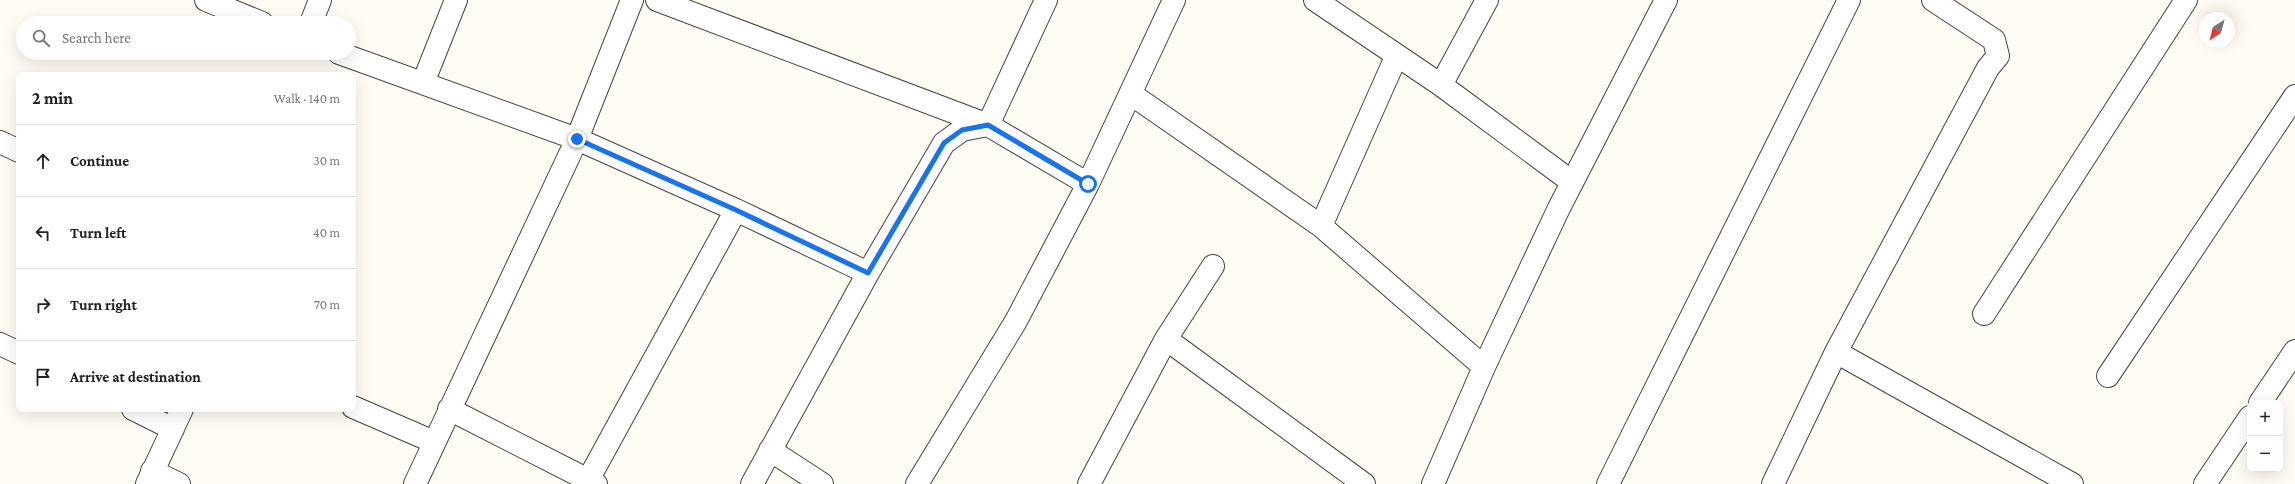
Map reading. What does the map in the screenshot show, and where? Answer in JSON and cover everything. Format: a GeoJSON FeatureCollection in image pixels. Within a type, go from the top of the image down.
{"type":"FeatureCollection","features":[{"type":"Feature","properties":{"kind":"street"},"geometry":{"type":"LineString","coordinates":[[206,0],[245,16]]}},
{"type":"Feature","properties":{"kind":"street"},"geometry":{"type":"LineString","coordinates":[[314,16],[320,0]]}},
{"type":"Feature","properties":{"kind":"street"},"geometry":{"type":"LineString","coordinates":[[423,83],[456,0]]}},
{"type":"Feature","properties":{"kind":"street"},"geometry":{"type":"LineString","coordinates":[[415,484],[577,139],[632,0]]}},
{"type":"Feature","properties":{"kind":"street"},"geometry":{"type":"LineString","coordinates":[[657,0],[988,125],[1088,184]]}},
{"type":"Feature","properties":{"kind":"street"},"geometry":{"type":"LineString","coordinates":[[988,125],[1046,0]]}},
{"type":"Feature","properties":{"kind":"street"},"geometry":{"type":"LineString","coordinates":[[917,484],[1016,321],[1088,184],[1174,0]]}},
{"type":"Feature","properties":{"kind":"street"},"geometry":{"type":"LineString","coordinates":[[1315,0],[1441,85],[1572,182]]}},
{"type":"Feature","properties":{"kind":"street"},"geometry":{"type":"LineString","coordinates":[[1441,85],[1487,0]]}},
{"type":"Feature","properties":{"kind":"street"},"geometry":{"type":"LineString","coordinates":[[1439,482],[1484,367],[1572,182],[1666,0]]}},
{"type":"Feature","properties":{"kind":"street"},"geometry":{"type":"LineString","coordinates":[[1608,484],[1849,0]]}},
{"type":"Feature","properties":{"kind":"street"},"geometry":{"type":"LineString","coordinates":[[1772,484],[1836,352],[1988,68],[1998,56],[1994,40],[1933,0]]}},
{"type":"Feature","properties":{"kind":"street"},"geometry":{"type":"LineString","coordinates":[[1984,314],[2186,0]]}},
{"type":"Feature","properties":{"kind":"street"},"geometry":{"type":"LineString","coordinates":[[1321,226],[1396,56]]}},
{"type":"Feature","properties":{"kind":"street"},"geometry":{"type":"LineString","coordinates":[[356,59],[577,139],[736,210],[868,273]]}},
{"type":"Feature","properties":{"kind":"street"},"geometry":{"type":"LineString","coordinates":[[1131,94],[1321,226],[1484,367]]}},
{"type":"Feature","properties":{"kind":"street"},"geometry":{"type":"LineString","coordinates":[[2108,376],[2295,96]]}},
{"type":"Feature","properties":{"kind":"street"},"geometry":{"type":"LineString","coordinates":[[752,484],[868,273],[944,143],[962,130],[988,125]]}},
{"type":"Feature","properties":{"kind":"street"},"geometry":{"type":"LineString","coordinates":[[0,142],[16,150]]}},
{"type":"Feature","properties":{"kind":"street"},"geometry":{"type":"LineString","coordinates":[[449,409],[592,482],[736,210]]}},
{"type":"Feature","properties":{"kind":"street"},"geometry":{"type":"LineString","coordinates":[[1091,483],[1166,339],[1213,266]]}},
{"type":"Feature","properties":{"kind":"street"},"geometry":{"type":"LineString","coordinates":[[1166,339],[1364,484]]}},
{"type":"Feature","properties":{"kind":"street"},"geometry":{"type":"LineString","coordinates":[[0,344],[16,352]]}},
{"type":"Feature","properties":{"kind":"street"},"geometry":{"type":"LineString","coordinates":[[2262,400],[2295,351]]}},
{"type":"Feature","properties":{"kind":"street"},"geometry":{"type":"LineString","coordinates":[[1836,352],[2072,484]]}},
{"type":"Feature","properties":{"kind":"street"},"geometry":{"type":"LineString","coordinates":[[356,408],[434,442]]}},
{"type":"Feature","properties":{"kind":"street"},"geometry":{"type":"LineString","coordinates":[[139,412],[173,429]]}},
{"type":"Feature","properties":{"kind":"street"},"geometry":{"type":"LineString","coordinates":[[179,484],[149,477],[181,412]]}},
{"type":"Feature","properties":{"kind":"street"},"geometry":{"type":"LineString","coordinates":[[2205,484],[2247,421]]}},
{"type":"Feature","properties":{"kind":"street"},"geometry":{"type":"LineString","coordinates":[[770,450],[822,484]]}},
{"type":"Feature","properties":{"kind":"route"},"geometry":{"type":"LineString","coordinates":[[577,139],[736,210],[868,273],[944,143],[962,130],[988,125],[1088,184]]}}]}
